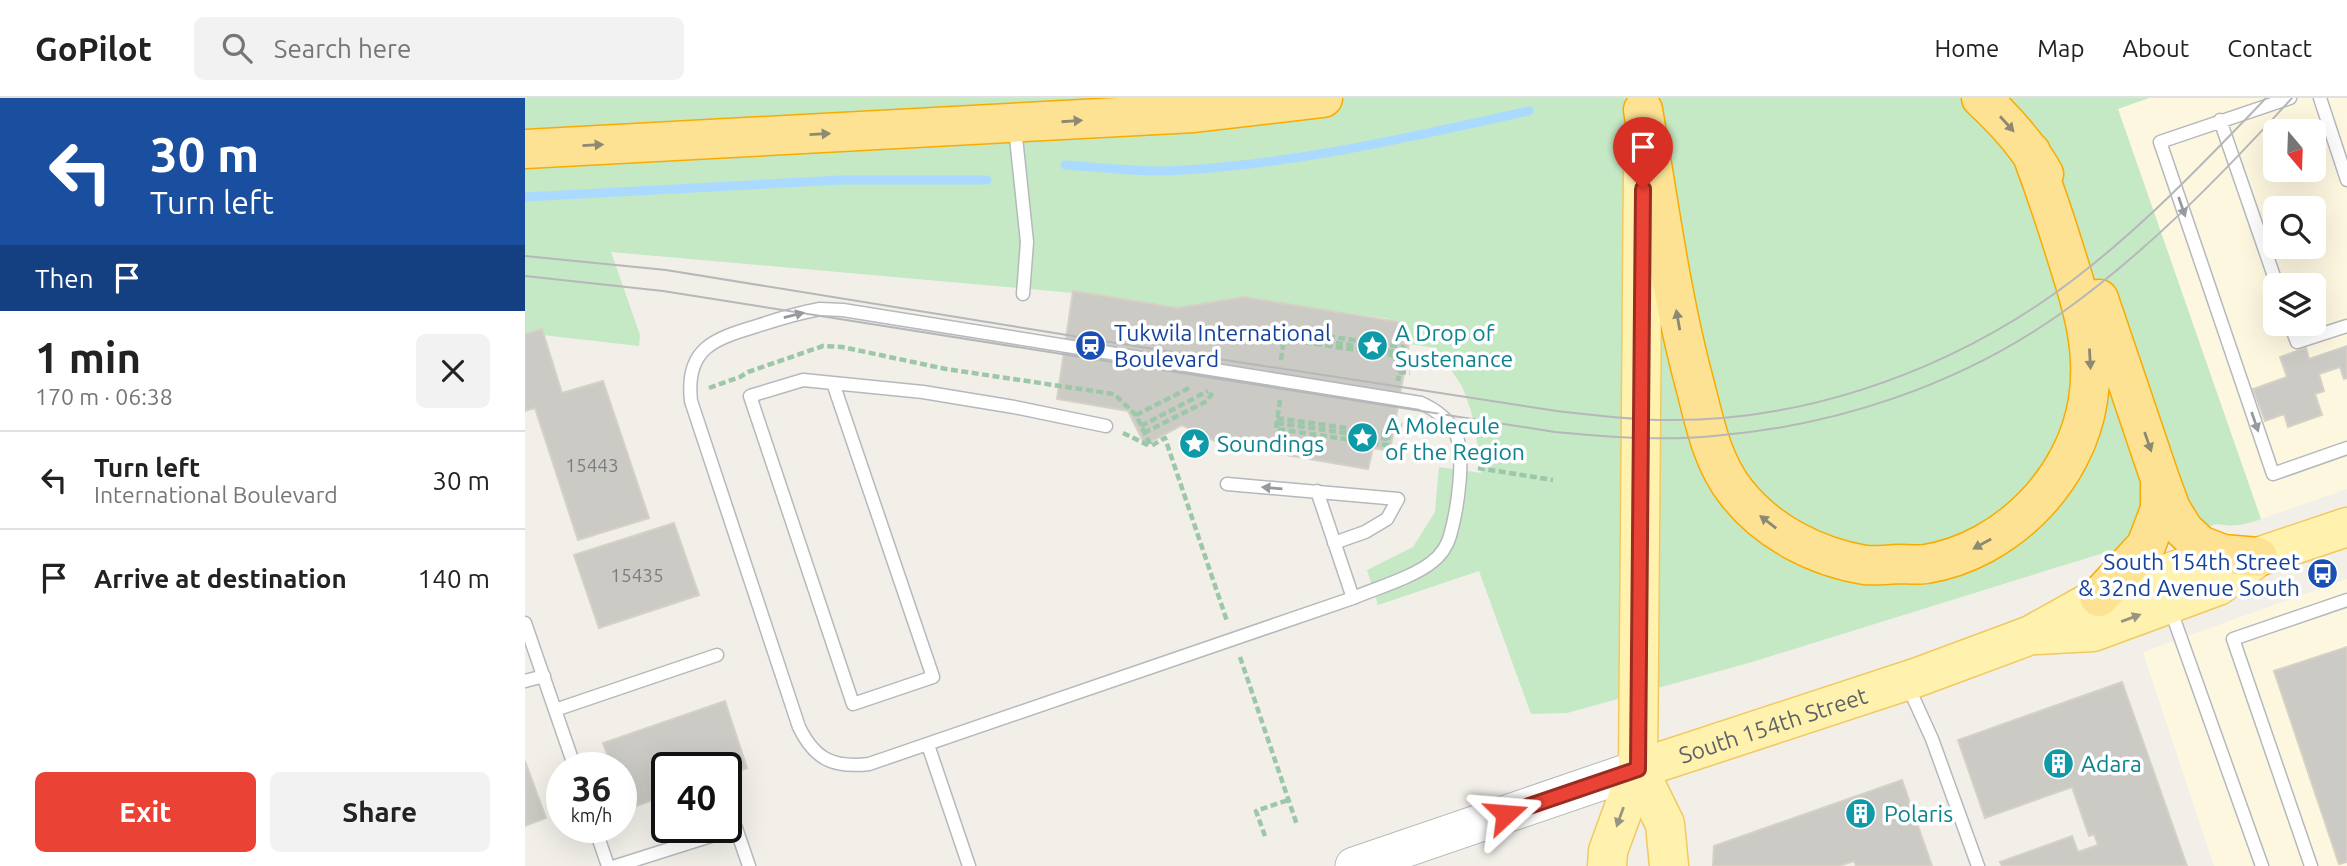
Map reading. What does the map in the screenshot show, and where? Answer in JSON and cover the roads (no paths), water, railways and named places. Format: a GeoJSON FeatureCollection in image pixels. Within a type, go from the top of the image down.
{"type":"FeatureCollection","features":[{"type":"Feature","properties":{"kind":"highway"},"geometry":{"type":"LineString","coordinates":[[525,149],[1194,113],[1323,98]]}},
{"type":"Feature","properties":{"kind":"highway"},"geometry":{"type":"LineString","coordinates":[[1981,98],[2031,152],[2062,204],[2082,248],[2171,509],[2183,530],[2200,545],[2223,554],[2257,557]]}},
{"type":"Feature","properties":{"kind":"highway"},"geometry":{"type":"LineString","coordinates":[[1643,104],[1681,332],[1711,446],[1736,492],[1767,523],[1810,550],[1866,565],[1926,564],[1973,550],[2011,528],[2049,489],[2075,447],[2088,402],[2091,373],[2089,342],[2083,309],[2031,152]]}},
{"type":"Feature","properties":{"kind":"highway"},"geometry":{"type":"LineString","coordinates":[[2099,597],[2146,547],[2160,509],[2160,479]]}},
{"type":"Feature","properties":{"kind":"main road"},"geometry":{"type":"LineString","coordinates":[[1607,866],[1608,851],[1638,769],[1643,104]]}},
{"type":"Feature","properties":{"kind":"main road","name":"South 154th Street"},"geometry":{"type":"LineString","coordinates":[[1638,769],[1905,681],[2031,635],[2099,597],[2205,560],[2257,557],[2347,527]]}},
{"type":"Feature","properties":{"kind":"main road","name":"South 154th Street"},"geometry":{"type":"LineString","coordinates":[[2031,635],[2093,632],[2218,586],[2257,557]]}},
{"type":"Feature","properties":{"kind":"main road"},"geometry":{"type":"LineString","coordinates":[[1638,769],[1665,824],[1669,866]]}},
{"type":"Feature","properties":{"kind":"street","name":"South 154th Street"},"geometry":{"type":"LineString","coordinates":[[1354,866],[1638,769]]}},
{"type":"Feature","properties":{"kind":"lane"},"geometry":{"type":"LineString","coordinates":[[2290,98],[2160,142],[2273,474],[2347,449]]}},
{"type":"Feature","properties":{"kind":"lane"},"geometry":{"type":"LineString","coordinates":[[2320,98],[2347,180]]}},
{"type":"Feature","properties":{"kind":"lane"},"geometry":{"type":"LineString","coordinates":[[2220,120],[2273,273]]}},
{"type":"Feature","properties":{"kind":"lane"},"geometry":{"type":"LineString","coordinates":[[1015,124],[1027,242],[1023,294]]}},
{"type":"Feature","properties":{"kind":"lane"},"geometry":{"type":"LineString","coordinates":[[820,309],[843,310],[1421,403],[1445,418],[1454,430],[1459,444],[1462,458],[1450,538],[1442,552],[1430,564],[1353,598],[869,764],[847,767],[835,763],[813,749],[799,727],[691,401],[691,373],[696,361],[715,341],[727,335],[796,313],[820,309]]}},
{"type":"Feature","properties":{"kind":"lane"},"geometry":{"type":"LineString","coordinates":[[2326,333],[2347,326]]}},
{"type":"Feature","properties":{"kind":"lane"},"geometry":{"type":"LineString","coordinates":[[2295,336],[2297,342],[2316,336]]}},
{"type":"Feature","properties":{"kind":"lane"},"geometry":{"type":"LineString","coordinates":[[833,383],[933,677],[853,704],[750,396],[803,380],[833,383],[923,392],[1106,426]]}},
{"type":"Feature","properties":{"kind":"lane"},"geometry":{"type":"LineString","coordinates":[[1227,484],[1398,499],[1387,519],[1365,532],[1334,543]]}},
{"type":"Feature","properties":{"kind":"lane"},"geometry":{"type":"LineString","coordinates":[[1317,491],[1353,598]]}},
{"type":"Feature","properties":{"kind":"lane"},"geometry":{"type":"LineString","coordinates":[[2311,866],[2233,639],[2347,600]]}},
{"type":"Feature","properties":{"kind":"lane"},"geometry":{"type":"LineString","coordinates":[[2169,605],[2262,866]]}},
{"type":"Feature","properties":{"kind":"lane"},"geometry":{"type":"LineString","coordinates":[[525,623],[569,752]]}},
{"type":"Feature","properties":{"kind":"lane"},"geometry":{"type":"LineString","coordinates":[[555,710],[717,655]]}},
{"type":"Feature","properties":{"kind":"lane"},"geometry":{"type":"LineString","coordinates":[[525,681],[544,676]]}},
{"type":"Feature","properties":{"kind":"lane"},"geometry":{"type":"LineString","coordinates":[[1905,681],[1933,739],[1978,866]]}},
{"type":"Feature","properties":{"kind":"lane"},"geometry":{"type":"LineString","coordinates":[[928,745],[969,866]]}},
{"type":"Feature","properties":{"kind":"lane"},"geometry":{"type":"LineString","coordinates":[[615,866],[736,828],[749,866]]}},
{"type":"Feature","properties":{"kind":"lane"},"geometry":{"type":"LineString","coordinates":[[601,843],[608,866]]}},
{"type":"Feature","properties":{"kind":"waterway"},"geometry":{"type":"LineString","coordinates":[[1065,165],[1166,171],[1258,163],[1349,149],[1529,111]]}},
{"type":"Feature","properties":{"kind":"waterway"},"geometry":{"type":"LineString","coordinates":[[525,197],[841,180],[987,180]]}},
{"type":"Feature","properties":{"kind":"tram line"},"geometry":{"type":"LineString","coordinates":[[525,256],[666,270],[1557,411],[1640,419],[1717,418],[1766,413],[1861,390],[1908,373],[1996,331],[2069,283],[2129,234],[2186,181],[2266,98]]}},
{"type":"Feature","properties":{"kind":"tram line"},"geometry":{"type":"LineString","coordinates":[[525,276],[663,291],[1555,432],[1635,438],[1714,436],[1805,423],[1895,398],[1980,362],[2021,339],[2060,314],[2123,265],[2210,185],[2292,98]]}},
{"type":"Feature","properties":{"kind":"place","name":"Tukwila International Boulevard"},"geometry":{"type":"Point","coordinates":[1091,345]}},
{"type":"Feature","properties":{"kind":"place","name":"A Drop of Sustenance"},"geometry":{"type":"Point","coordinates":[1372,345]}},
{"type":"Feature","properties":{"kind":"place","name":"A Molecule of the Region"},"geometry":{"type":"Point","coordinates":[1362,438]}},
{"type":"Feature","properties":{"kind":"place","name":"Soundings"},"geometry":{"type":"Point","coordinates":[1194,443]}},
{"type":"Feature","properties":{"kind":"place","name":"South 154th Street & 32nd Avenue South"},"geometry":{"type":"Point","coordinates":[2323,574]}},
{"type":"Feature","properties":{"kind":"place","name":"Adara"},"geometry":{"type":"Point","coordinates":[2058,763]}},
{"type":"Feature","properties":{"kind":"place","name":"Polaris"},"geometry":{"type":"Point","coordinates":[1861,813]}}]}
